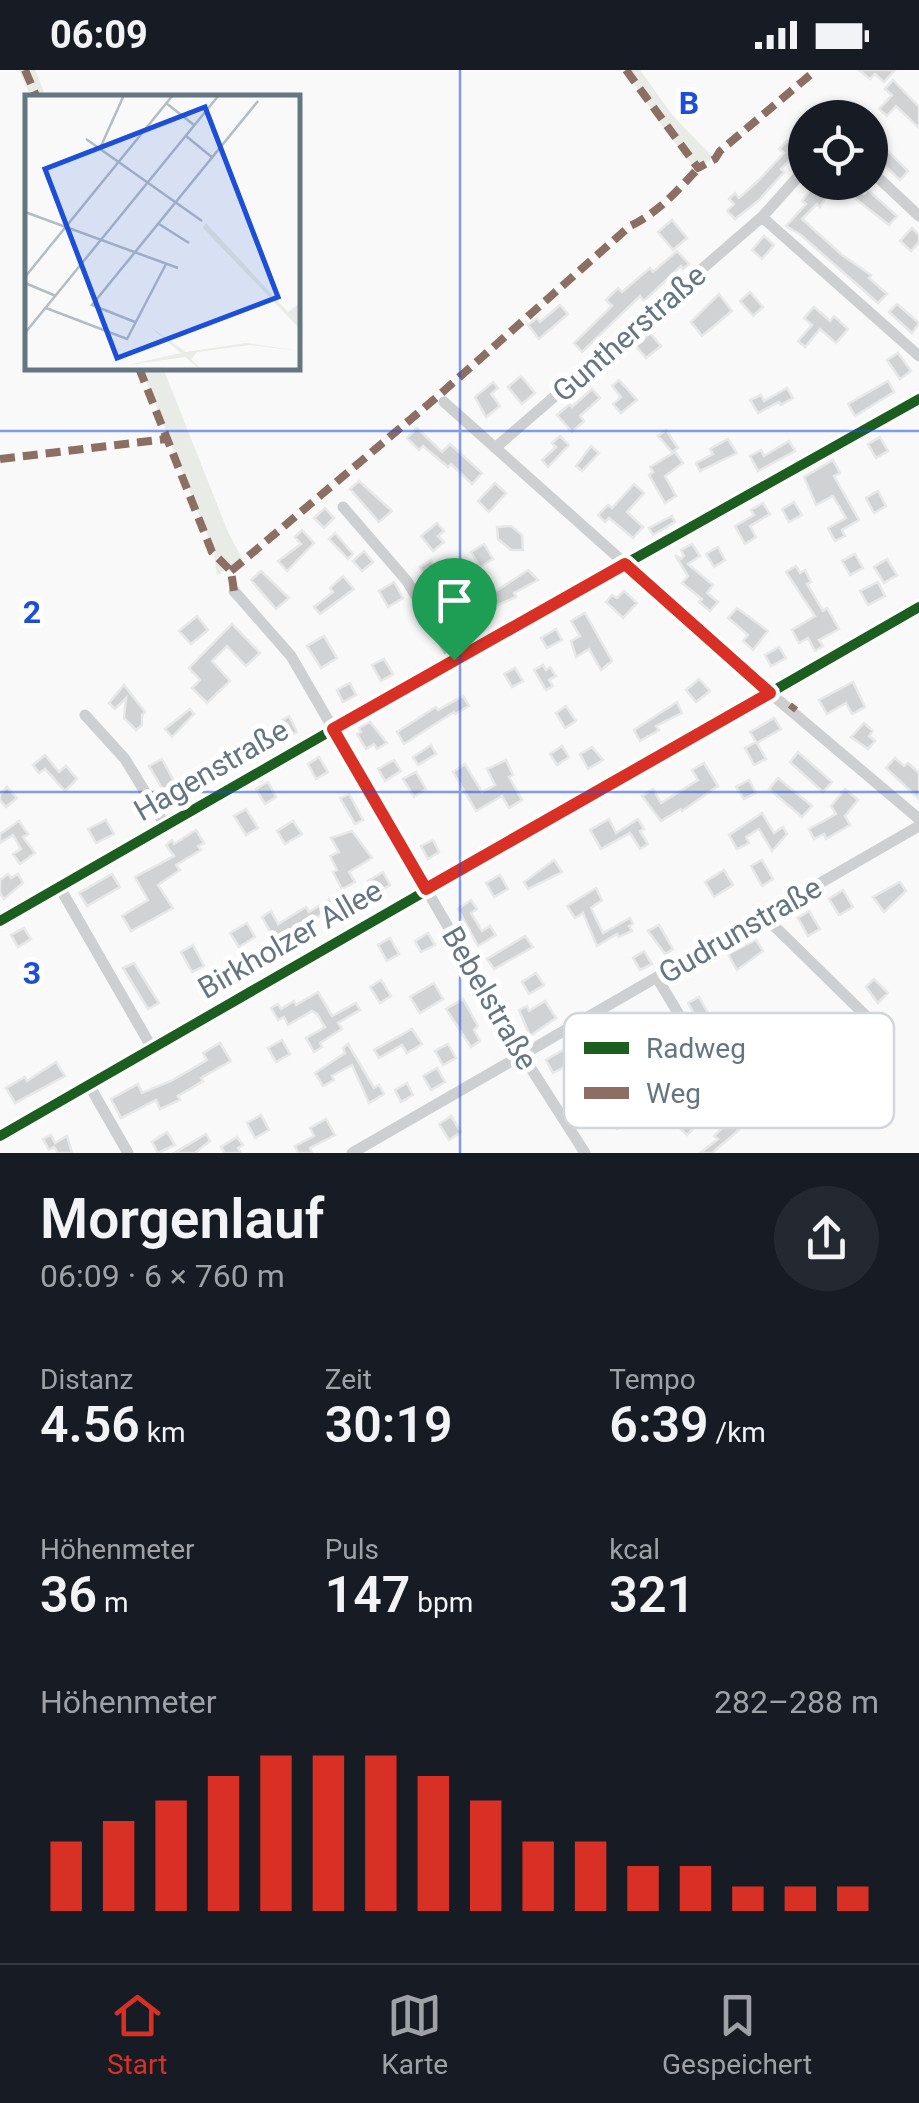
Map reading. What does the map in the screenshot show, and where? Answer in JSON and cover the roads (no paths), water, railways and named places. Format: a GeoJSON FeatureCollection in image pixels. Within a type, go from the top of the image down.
{"type":"FeatureCollection","features":[{"type":"Feature","properties":{"kind":"street"},"geometry":{"type":"LineString","coordinates":[[888,187],[919,216]]}},
{"type":"Feature","properties":{"kind":"street","name":"Guntherstraße"},"geometry":{"type":"LineString","coordinates":[[496,448],[762,218],[788,188]]}},
{"type":"Feature","properties":{"kind":"street"},"geometry":{"type":"LineString","coordinates":[[762,218],[919,356]]}},
{"type":"Feature","properties":{"kind":"street","name":"Hagenstraße"},"geometry":{"type":"LineString","coordinates":[[0,920],[919,399]]}},
{"type":"Feature","properties":{"kind":"street"},"geometry":{"type":"LineString","coordinates":[[444,402],[919,822]]}},
{"type":"Feature","properties":{"kind":"street"},"geometry":{"type":"LineString","coordinates":[[343,506],[407,581],[454,660]]}},
{"type":"Feature","properties":{"kind":"street","name":"Bebelstraße"},"geometry":{"type":"LineString","coordinates":[[234,591],[291,656],[564,1120]]}},
{"type":"Feature","properties":{"kind":"street","name":"Birkholzer Allee"},"geometry":{"type":"LineString","coordinates":[[0,1136],[919,608]]}},
{"type":"Feature","properties":{"kind":"street"},"geometry":{"type":"LineString","coordinates":[[85,716],[125,759],[165,825]]}},
{"type":"Feature","properties":{"kind":"street","name":"Gudrunstraße"},"geometry":{"type":"LineString","coordinates":[[597,1013],[765,917],[919,822]]}},
{"type":"Feature","properties":{"kind":"street"},"geometry":{"type":"LineString","coordinates":[[60,888],[152,1048]]}},
{"type":"Feature","properties":{"kind":"street"},"geometry":{"type":"LineString","coordinates":[[765,917],[863,1013]]}},
{"type":"Feature","properties":{"kind":"street"},"geometry":{"type":"LineString","coordinates":[[657,978],[678,1013]]}},
{"type":"Feature","properties":{"kind":"street","name":"Gudrunstraße"},"geometry":{"type":"LineString","coordinates":[[352,1153],[564,1033]]}},
{"type":"Feature","properties":{"kind":"street"},"geometry":{"type":"LineString","coordinates":[[88,1085],[128,1153]]}},
{"type":"Feature","properties":{"kind":"street","name":"Bebelstraße"},"geometry":{"type":"LineString","coordinates":[[569,1128],[585,1153]]}}]}
